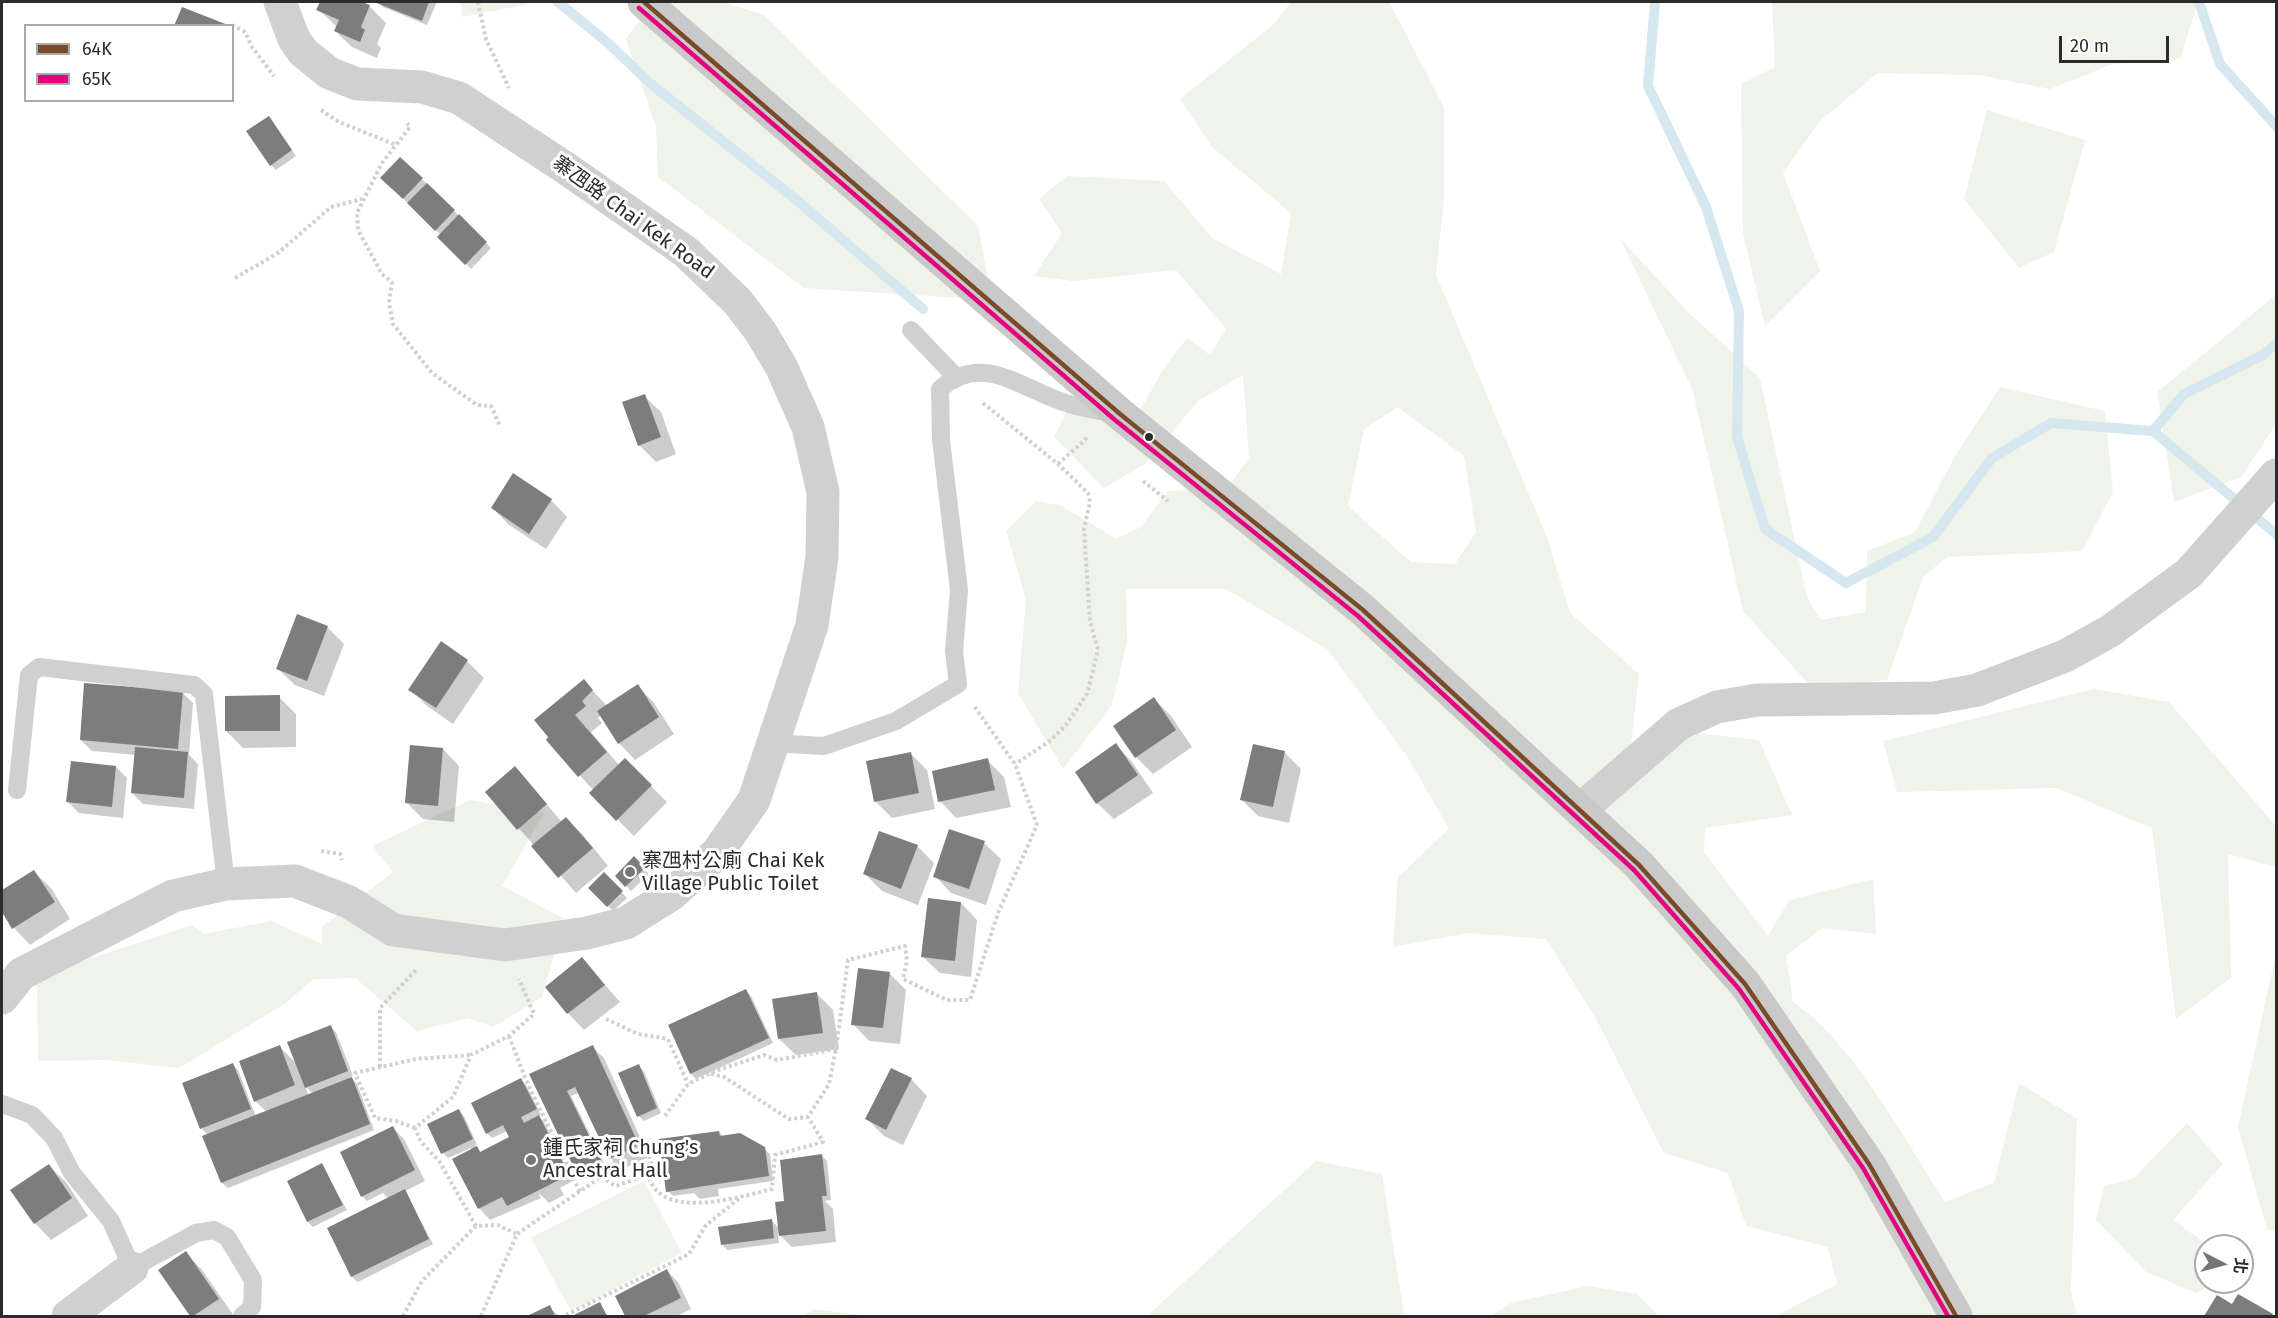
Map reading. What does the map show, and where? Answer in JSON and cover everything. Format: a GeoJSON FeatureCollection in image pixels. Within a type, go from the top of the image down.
{"type":"FeatureCollection","features":[{"type":"Feature","properties":{"kind":"main road"},"geometry":{"type":"LineString","coordinates":[[644,2],[1120,414],[1363,610],[1639,865],[1745,984],[1869,1164],[1956,1317]]}},
{"type":"Feature","properties":{"kind":"street","name":"寨乪路 Chai Kek Road"},"geometry":{"type":"LineString","coordinates":[[2,998],[21,974],[173,896],[226,884],[295,881],[349,902],[393,930],[505,945],[587,933],[626,923],[672,894],[717,853],[753,800],[812,625],[822,557],[823,492],[808,427],[782,366],[760,331],[727,290],[686,252],[472,105],[449,93],[422,87],[357,84],[315,63],[294,39],[280,2]]}},
{"type":"Feature","properties":{"kind":"street"},"geometry":{"type":"LineString","coordinates":[[1581,809],[1679,724],[1701,712],[1757,700],[1934,698],[1977,690],[2065,656],[2110,631],[2189,573],[2277,475]]}},
{"type":"Feature","properties":{"kind":"street"},"geometry":{"type":"LineString","coordinates":[[82,1312],[132,1268]]}},
{"type":"Feature","properties":{"kind":"lane"},"geometry":{"type":"LineString","coordinates":[[910,330],[955,376]]}},
{"type":"Feature","properties":{"kind":"lane"},"geometry":{"type":"LineString","coordinates":[[772,743],[824,746],[896,721],[958,684],[954,651],[959,590],[941,440],[940,389],[955,376],[969,371],[989,372],[1065,404],[1120,414]]}},
{"type":"Feature","properties":{"kind":"lane"},"geometry":{"type":"LineString","coordinates":[[17,790],[29,675],[39,667],[194,685],[204,694],[226,884]]}},
{"type":"Feature","properties":{"kind":"lane"},"geometry":{"type":"LineString","coordinates":[[2,1104],[32,1115],[54,1138],[72,1173],[111,1221],[132,1268],[196,1233],[207,1230],[220,1231],[227,1237],[253,1280],[252,1307],[242,1317]]}},
{"type":"Feature","properties":{"kind":"path"},"geometry":{"type":"LineString","coordinates":[[478,2],[486,39],[513,98]]}},
{"type":"Feature","properties":{"kind":"path"},"geometry":{"type":"LineString","coordinates":[[404,120],[410,127],[382,163],[363,199],[357,213],[358,230],[382,274],[392,282],[389,303],[393,324],[432,373],[477,405],[491,406],[500,426]]}},
{"type":"Feature","properties":{"kind":"path"},"geometry":{"type":"LineString","coordinates":[[235,278],[278,253],[331,207],[363,199]]}},
{"type":"Feature","properties":{"kind":"path"},"geometry":{"type":"LineString","coordinates":[[974,396],[1058,464],[1088,493],[1090,502],[1084,529],[1090,621],[1098,650],[1086,694],[1066,725],[1050,741],[1015,764]]}},
{"type":"Feature","properties":{"kind":"path"},"geometry":{"type":"LineString","coordinates":[[1058,464],[1091,434]]}},
{"type":"Feature","properties":{"kind":"path"},"geometry":{"type":"LineString","coordinates":[[1139,477],[1156,494],[1175,505]]}},
{"type":"Feature","properties":{"kind":"path"},"geometry":{"type":"LineString","coordinates":[[808,1117],[829,1084],[848,960],[905,946],[907,962],[903,979],[947,1000],[970,1000],[998,913],[1037,825],[1015,764],[958,684]]}},
{"type":"Feature","properties":{"kind":"path"},"geometry":{"type":"LineString","coordinates":[[317,851],[340,854],[343,865]]}},
{"type":"Feature","properties":{"kind":"path"},"geometry":{"type":"LineString","coordinates":[[416,1128],[396,1121],[375,1118],[355,1073],[416,1059],[471,1055],[509,1036],[534,1014],[505,945]]}},
{"type":"Feature","properties":{"kind":"path"},"geometry":{"type":"LineString","coordinates":[[380,1067],[380,1008],[416,972],[419,963]]}},
{"type":"Feature","properties":{"kind":"path"},"geometry":{"type":"LineString","coordinates":[[606,1019],[638,1034],[668,1039],[688,1084]]}},
{"type":"Feature","properties":{"kind":"path"},"geometry":{"type":"LineString","coordinates":[[509,1036],[526,1080],[580,1192]]}},
{"type":"Feature","properties":{"kind":"path"},"geometry":{"type":"LineString","coordinates":[[665,1116],[688,1084],[711,1074],[764,1055],[777,1060],[836,1049]]}},
{"type":"Feature","properties":{"kind":"path"},"geometry":{"type":"LineString","coordinates":[[416,1128],[453,1097],[471,1055]]}},
{"type":"Feature","properties":{"kind":"path"},"geometry":{"type":"LineString","coordinates":[[711,1074],[724,1077],[789,1119],[808,1117]]}},
{"type":"Feature","properties":{"kind":"path"},"geometry":{"type":"LineString","coordinates":[[648,1177],[658,1193],[683,1202],[711,1203],[772,1189],[775,1155],[823,1142],[808,1117]]}},
{"type":"Feature","properties":{"kind":"path"},"geometry":{"type":"LineString","coordinates":[[416,1128],[421,1142],[439,1161],[476,1226]]}},
{"type":"Feature","properties":{"kind":"path"},"geometry":{"type":"LineString","coordinates":[[481,1317],[517,1234],[601,1177],[614,1162],[647,1150],[653,1169],[648,1177],[616,1186],[601,1177]]}},
{"type":"Feature","properties":{"kind":"path"},"geometry":{"type":"LineString","coordinates":[[566,1315],[689,1254],[706,1225],[742,1196]]}},
{"type":"Feature","properties":{"kind":"path"},"geometry":{"type":"LineString","coordinates":[[403,1317],[423,1281],[476,1226],[498,1225],[517,1234]]}},
{"type":"Feature","properties":{"kind":"shaded area"},"geometry":{"type":"Polygon","coordinates":[[[461,2],[530,2],[462,17],[461,2]]]}},
{"type":"Feature","properties":{"kind":"shaded area"},"geometry":{"type":"Polygon","coordinates":[[[653,2],[722,2],[764,15],[978,226],[988,278],[963,298],[804,288],[658,177],[656,127],[626,39],[653,2]]]}},
{"type":"Feature","properties":{"kind":"shaded area"},"geometry":{"type":"Polygon","coordinates":[[[1291,2],[1389,2],[1444,107],[1444,198],[1436,275],[1547,537],[1570,613],[1639,674],[1630,754],[1695,733],[1759,740],[1792,815],[1705,828],[1704,852],[1768,936],[1789,900],[1873,879],[1876,934],[1823,928],[1786,955],[1793,1002],[1816,1020],[1858,1068],[1945,1202],[1994,1183],[2019,1083],[2077,1119],[2071,1291],[2077,1316],[1776,1316],[1837,1284],[1828,1247],[1746,1226],[1728,1173],[1664,1153],[1595,1017],[1546,939],[1468,933],[1393,947],[1398,877],[1449,829],[1407,756],[1327,649],[1226,589],[1126,589],[1127,642],[1112,705],[1063,769],[1018,693],[1026,599],[1006,531],[1036,501],[1062,506],[1116,539],[1141,527],[1168,491],[1227,488],[1249,458],[1243,375],[1198,401],[1145,464],[1104,488],[1054,437],[1075,395],[1138,414],[1164,368],[1187,338],[1210,355],[1226,329],[1176,270],[1073,281],[1034,276],[1062,233],[1039,199],[1067,176],[1164,181],[1212,238],[1281,274],[1291,213],[1212,147],[1180,99],[1274,24],[1291,2]],[[1398,407],[1364,429],[1348,506],[1411,562],[1455,564],[1476,532],[1464,456],[1398,407]]]}},
{"type":"Feature","properties":{"kind":"shaded area"},"geometry":{"type":"Polygon","coordinates":[[[1772,2],[2198,2],[2180,59],[2113,64],[2050,89],[1979,75],[1878,73],[1820,121],[1783,173],[1820,271],[1765,326],[1743,234],[1741,84],[1775,67],[1772,2]]]}},
{"type":"Feature","properties":{"kind":"shaded area"},"geometry":{"type":"Polygon","coordinates":[[[1987,110],[2085,140],[2054,252],[2019,268],[1964,199],[1987,110]]]}},
{"type":"Feature","properties":{"kind":"shaded area"},"geometry":{"type":"Polygon","coordinates":[[[1620,238],[1688,312],[1760,378],[1807,597],[1821,620],[1866,612],[1867,551],[1915,532],[1955,456],[2000,387],[2105,411],[2113,492],[2082,551],[1947,557],[1923,577],[1887,680],[1812,688],[1743,611],[1693,391],[1620,238]]]}},
{"type":"Feature","properties":{"kind":"shaded area"},"geometry":{"type":"Polygon","coordinates":[[[2276,295],[2276,424],[2241,477],[2174,502],[2157,392],[2276,295]]]}},
{"type":"Feature","properties":{"kind":"shaded area"},"geometry":{"type":"Polygon","coordinates":[[[2094,689],[2169,702],[2276,826],[2276,867],[2228,854],[2231,978],[2176,1019],[2152,828],[2056,788],[1897,792],[1883,741],[2094,689]]]}},
{"type":"Feature","properties":{"kind":"shaded area"},"geometry":{"type":"Polygon","coordinates":[[[470,800],[544,813],[502,886],[565,919],[542,997],[493,1027],[468,1018],[417,1031],[355,978],[313,979],[286,1003],[179,1068],[106,1060],[38,1061],[37,976],[192,925],[204,934],[271,921],[322,944],[322,927],[393,872],[372,846],[470,800]]]}},
{"type":"Feature","properties":{"kind":"shaded area"},"geometry":{"type":"Polygon","coordinates":[[[2276,953],[2276,1230],[2267,1230],[2238,1127],[2276,953]]]}},
{"type":"Feature","properties":{"kind":"shaded area"},"geometry":{"type":"Polygon","coordinates":[[[2187,1123],[2223,1164],[2173,1220],[2194,1235],[2194,1292],[2146,1272],[2096,1220],[2104,1186],[2134,1178],[2187,1123]]]}},
{"type":"Feature","properties":{"kind":"shaded area"},"geometry":{"type":"Polygon","coordinates":[[[1316,1161],[1382,1174],[1404,1314],[1411,1316],[1147,1316],[1316,1161]]]}},
{"type":"Feature","properties":{"kind":"shaded area"},"geometry":{"type":"Polygon","coordinates":[[[644,1181],[682,1253],[571,1311],[531,1238],[644,1181]]]}},
{"type":"Feature","properties":{"kind":"shaded area"},"geometry":{"type":"Polygon","coordinates":[[[1588,1286],[1637,1294],[1659,1316],[1491,1316],[1510,1303],[1588,1286]]]}},
{"type":"Feature","properties":{"kind":"shaded area"},"geometry":{"type":"Polygon","coordinates":[[[814,1309],[869,1316],[803,1316],[814,1309]]]}},
{"type":"Feature","properties":{"kind":"building"},"geometry":{"type":"Polygon","coordinates":[[[320,2],[362,2],[370,5],[361,27],[365,30],[360,42],[334,31],[339,20],[316,10],[320,2]]]}},
{"type":"Feature","properties":{"kind":"building"},"geometry":{"type":"Polygon","coordinates":[[[374,2],[429,2],[422,21],[374,2]]]}},
{"type":"Feature","properties":{"kind":"building"},"geometry":{"type":"Polygon","coordinates":[[[182,7],[225,24],[175,24],[182,7]]]}},
{"type":"Feature","properties":{"kind":"building"},"geometry":{"type":"Polygon","coordinates":[[[269,116],[292,150],[270,166],[246,131],[269,116]]]}},
{"type":"Feature","properties":{"kind":"building"},"geometry":{"type":"Polygon","coordinates":[[[400,157],[423,178],[403,199],[380,178],[400,157]]]}},
{"type":"Feature","properties":{"kind":"building"},"geometry":{"type":"Polygon","coordinates":[[[427,183],[455,210],[435,231],[407,203],[427,183]]]}},
{"type":"Feature","properties":{"kind":"building"},"geometry":{"type":"Polygon","coordinates":[[[459,214],[487,242],[465,265],[437,237],[459,214]]]}},
{"type":"Feature","properties":{"kind":"building"},"geometry":{"type":"Polygon","coordinates":[[[645,394],[661,437],[638,446],[622,402],[645,394]]]}},
{"type":"Feature","properties":{"kind":"building"},"geometry":{"type":"Polygon","coordinates":[[[513,473],[552,499],[529,534],[491,508],[513,473]]]}},
{"type":"Feature","properties":{"kind":"building"},"geometry":{"type":"Polygon","coordinates":[[[297,614],[328,626],[307,681],[276,669],[297,614]]]}},
{"type":"Feature","properties":{"kind":"building"},"geometry":{"type":"Polygon","coordinates":[[[441,641],[468,660],[436,708],[408,690],[441,641]]]}},
{"type":"Feature","properties":{"kind":"building"},"geometry":{"type":"Polygon","coordinates":[[[584,679],[593,690],[582,701],[586,706],[575,715],[607,752],[578,777],[546,740],[548,737],[534,720],[584,679]]]}},
{"type":"Feature","properties":{"kind":"building"},"geometry":{"type":"Polygon","coordinates":[[[84,683],[183,691],[178,749],[80,740],[84,683]]]}},
{"type":"Feature","properties":{"kind":"building"},"geometry":{"type":"Polygon","coordinates":[[[638,684],[659,717],[618,744],[597,711],[638,684]]]}},
{"type":"Feature","properties":{"kind":"building"},"geometry":{"type":"Polygon","coordinates":[[[280,695],[280,731],[225,731],[225,696],[280,695]]]}},
{"type":"Feature","properties":{"kind":"building"},"geometry":{"type":"Polygon","coordinates":[[[1154,697],[1176,730],[1135,758],[1113,726],[1154,697]]]}},
{"type":"Feature","properties":{"kind":"building"},"geometry":{"type":"Polygon","coordinates":[[[1116,743],[1138,775],[1096,804],[1075,772],[1116,743]]]}},
{"type":"Feature","properties":{"kind":"building"},"geometry":{"type":"Polygon","coordinates":[[[1253,744],[1285,751],[1273,807],[1240,800],[1253,744]]]}},
{"type":"Feature","properties":{"kind":"building"},"geometry":{"type":"Polygon","coordinates":[[[410,745],[443,748],[438,806],[405,803],[410,745]]]}},
{"type":"Feature","properties":{"kind":"building"},"geometry":{"type":"Polygon","coordinates":[[[135,747],[188,752],[184,798],[131,793],[135,747]]]}},
{"type":"Feature","properties":{"kind":"building"},"geometry":{"type":"Polygon","coordinates":[[[911,752],[919,793],[874,802],[866,761],[911,752]]]}},
{"type":"Feature","properties":{"kind":"building"},"geometry":{"type":"Polygon","coordinates":[[[625,758],[652,785],[616,821],[589,793],[625,758]]]}},
{"type":"Feature","properties":{"kind":"building"},"geometry":{"type":"Polygon","coordinates":[[[988,758],[995,790],[938,802],[932,771],[988,758]]]}},
{"type":"Feature","properties":{"kind":"building"},"geometry":{"type":"Polygon","coordinates":[[[71,761],[116,766],[112,807],[66,802],[71,761]]]}},
{"type":"Feature","properties":{"kind":"building"},"geometry":{"type":"Polygon","coordinates":[[[515,766],[547,804],[517,830],[485,792],[515,766]]]}},
{"type":"Feature","properties":{"kind":"building"},"geometry":{"type":"Polygon","coordinates":[[[566,817],[593,848],[558,878],[531,846],[566,817]]]}},
{"type":"Feature","properties":{"kind":"building"},"geometry":{"type":"Polygon","coordinates":[[[949,829],[985,841],[969,889],[933,877],[949,829]]]}},
{"type":"Feature","properties":{"kind":"building"},"geometry":{"type":"Polygon","coordinates":[[[879,831],[918,845],[901,889],[863,874],[879,831]]]}},
{"type":"Feature","properties":{"kind":"building","name":"寨乪村公廁 Chai Kek Village Public Toilet"},"geometry":{"type":"Polygon","coordinates":[[[634,856],[645,868],[625,887],[615,876],[634,856]]]}},
{"type":"Feature","properties":{"kind":"building"},"geometry":{"type":"Polygon","coordinates":[[[34,870],[55,902],[12,929],[2,912],[2,890],[34,870]]]}},
{"type":"Feature","properties":{"kind":"building"},"geometry":{"type":"Polygon","coordinates":[[[604,872],[623,891],[607,907],[588,888],[604,872]]]}},
{"type":"Feature","properties":{"kind":"building"},"geometry":{"type":"Polygon","coordinates":[[[928,898],[961,902],[955,961],[921,957],[928,898]]]}},
{"type":"Feature","properties":{"kind":"building"},"geometry":{"type":"Polygon","coordinates":[[[582,957],[605,985],[567,1014],[545,987],[582,957]]]}},
{"type":"Feature","properties":{"kind":"building"},"geometry":{"type":"Polygon","coordinates":[[[858,968],[890,972],[883,1028],[851,1025],[858,968]]]}},
{"type":"Feature","properties":{"kind":"building"},"geometry":{"type":"Polygon","coordinates":[[[746,989],[769,1038],[690,1074],[668,1025],[746,989]]]}},
{"type":"Feature","properties":{"kind":"building"},"geometry":{"type":"Polygon","coordinates":[[[817,992],[823,1033],[778,1039],[772,999],[817,992]]]}},
{"type":"Feature","properties":{"kind":"building"},"geometry":{"type":"Polygon","coordinates":[[[331,1025],[348,1071],[305,1088],[287,1042],[331,1025]]]}},
{"type":"Feature","properties":{"kind":"building"},"geometry":{"type":"Polygon","coordinates":[[[280,1045],[295,1085],[254,1102],[239,1061],[280,1045]]]}},
{"type":"Feature","properties":{"kind":"building"},"geometry":{"type":"Polygon","coordinates":[[[593,1045],[639,1145],[609,1159],[575,1087],[567,1091],[601,1160],[576,1172],[529,1074],[593,1045]]]}},
{"type":"Feature","properties":{"kind":"building"},"geometry":{"type":"Polygon","coordinates":[[[233,1063],[251,1109],[200,1129],[182,1083],[233,1063]]]}},
{"type":"Feature","properties":{"kind":"building"},"geometry":{"type":"Polygon","coordinates":[[[639,1064],[657,1108],[637,1117],[618,1073],[639,1064]]]}},
{"type":"Feature","properties":{"kind":"building"},"geometry":{"type":"Polygon","coordinates":[[[891,1068],[912,1078],[886,1130],[865,1119],[891,1068]]]}},
{"type":"Feature","properties":{"kind":"building"},"geometry":{"type":"Polygon","coordinates":[[[352,1077],[370,1124],[221,1183],[202,1136],[352,1077]]]}},
{"type":"Feature","properties":{"kind":"building"},"geometry":{"type":"Polygon","coordinates":[[[521,1078],[537,1109],[521,1117],[524,1123],[539,1115],[569,1175],[507,1206],[502,1197],[478,1209],[452,1159],[477,1146],[480,1152],[509,1137],[503,1125],[486,1134],[471,1103],[521,1078]]]}},
{"type":"Feature","properties":{"kind":"building"},"geometry":{"type":"Polygon","coordinates":[[[459,1109],[473,1139],[441,1154],[427,1124],[459,1109]]]}},
{"type":"Feature","properties":{"kind":"building"},"geometry":{"type":"Polygon","coordinates":[[[393,1126],[415,1170],[361,1197],[340,1152],[393,1126]]]}},
{"type":"Feature","properties":{"kind":"building"},"geometry":{"type":"Polygon","coordinates":[[[719,1131],[720,1136],[740,1133],[765,1147],[769,1176],[666,1192],[659,1139],[719,1131]]]}},
{"type":"Feature","properties":{"kind":"building"},"geometry":{"type":"Polygon","coordinates":[[[822,1154],[827,1196],[822,1196],[826,1231],[779,1236],[775,1202],[784,1201],[780,1160],[822,1154]]]}},
{"type":"Feature","properties":{"kind":"building"},"geometry":{"type":"Polygon","coordinates":[[[322,1163],[343,1205],[307,1222],[287,1181],[322,1163]]]}},
{"type":"Feature","properties":{"kind":"building"},"geometry":{"type":"Polygon","coordinates":[[[49,1164],[72,1198],[34,1224],[10,1190],[49,1164]]]}},
{"type":"Feature","properties":{"kind":"building"},"geometry":{"type":"Polygon","coordinates":[[[405,1189],[429,1239],[351,1277],[327,1228],[405,1189]]]}},
{"type":"Feature","properties":{"kind":"building"},"geometry":{"type":"Polygon","coordinates":[[[772,1219],[774,1238],[721,1245],[718,1227],[772,1219]]]}},
{"type":"Feature","properties":{"kind":"building"},"geometry":{"type":"Polygon","coordinates":[[[186,1251],[219,1299],[193,1316],[190,1316],[158,1270],[186,1251]]]}},
{"type":"Feature","properties":{"kind":"building"},"geometry":{"type":"Polygon","coordinates":[[[667,1269],[681,1298],[644,1316],[625,1316],[615,1296],[667,1269]]]}},
{"type":"Feature","properties":{"kind":"building"},"geometry":{"type":"Polygon","coordinates":[[[2238,1294],[2273,1314],[2272,1316],[2204,1316],[2217,1295],[2232,1304],[2238,1294]]]}},
{"type":"Feature","properties":{"kind":"building"},"geometry":{"type":"Polygon","coordinates":[[[600,1302],[607,1316],[572,1316],[600,1302]]]}},
{"type":"Feature","properties":{"kind":"building"},"geometry":{"type":"Polygon","coordinates":[[[550,1305],[555,1316],[527,1316],[550,1305]]]}},
{"type":"Feature","properties":{"kind":"waterway"},"geometry":{"type":"LineString","coordinates":[[558,2],[608,43],[651,84],[799,202],[923,309]]}},
{"type":"Feature","properties":{"kind":"waterway"},"geometry":{"type":"LineString","coordinates":[[1655,2],[1648,86],[1706,207],[1739,311],[1737,437],[1765,529],[1846,583],[1933,537],[1992,458],[2051,423],[2153,431],[2276,534]]}},
{"type":"Feature","properties":{"kind":"waterway"},"geometry":{"type":"LineString","coordinates":[[2199,2],[2220,64],[2276,126]]}},
{"type":"Feature","properties":{"kind":"waterway"},"geometry":{"type":"LineString","coordinates":[[2153,431],[2184,394],[2263,355],[2276,344]]}},
{"type":"Feature","properties":{"kind":"transit line","name":"64K"},"geometry":{"type":"LineString","coordinates":[[644,2],[1120,414],[1363,610],[1639,865],[1745,984],[1869,1164],[1956,1316]]}},
{"type":"Feature","properties":{"kind":"transit line","name":"65K"},"geometry":{"type":"LineString","coordinates":[[639,8],[1115,420],[1358,616],[1634,870],[1739,989],[1863,1168],[1948,1316]]}},
{"type":"Feature","properties":{"kind":"place","name":"寨乪村公廁 Chai Kek Village Public Toilet"},"geometry":{"type":"Point","coordinates":[630,872]}},
{"type":"Feature","properties":{"kind":"place","name":"鍾氏家祠 Chung's Ancestral Hall"},"geometry":{"type":"Point","coordinates":[531,1160]}}]}
